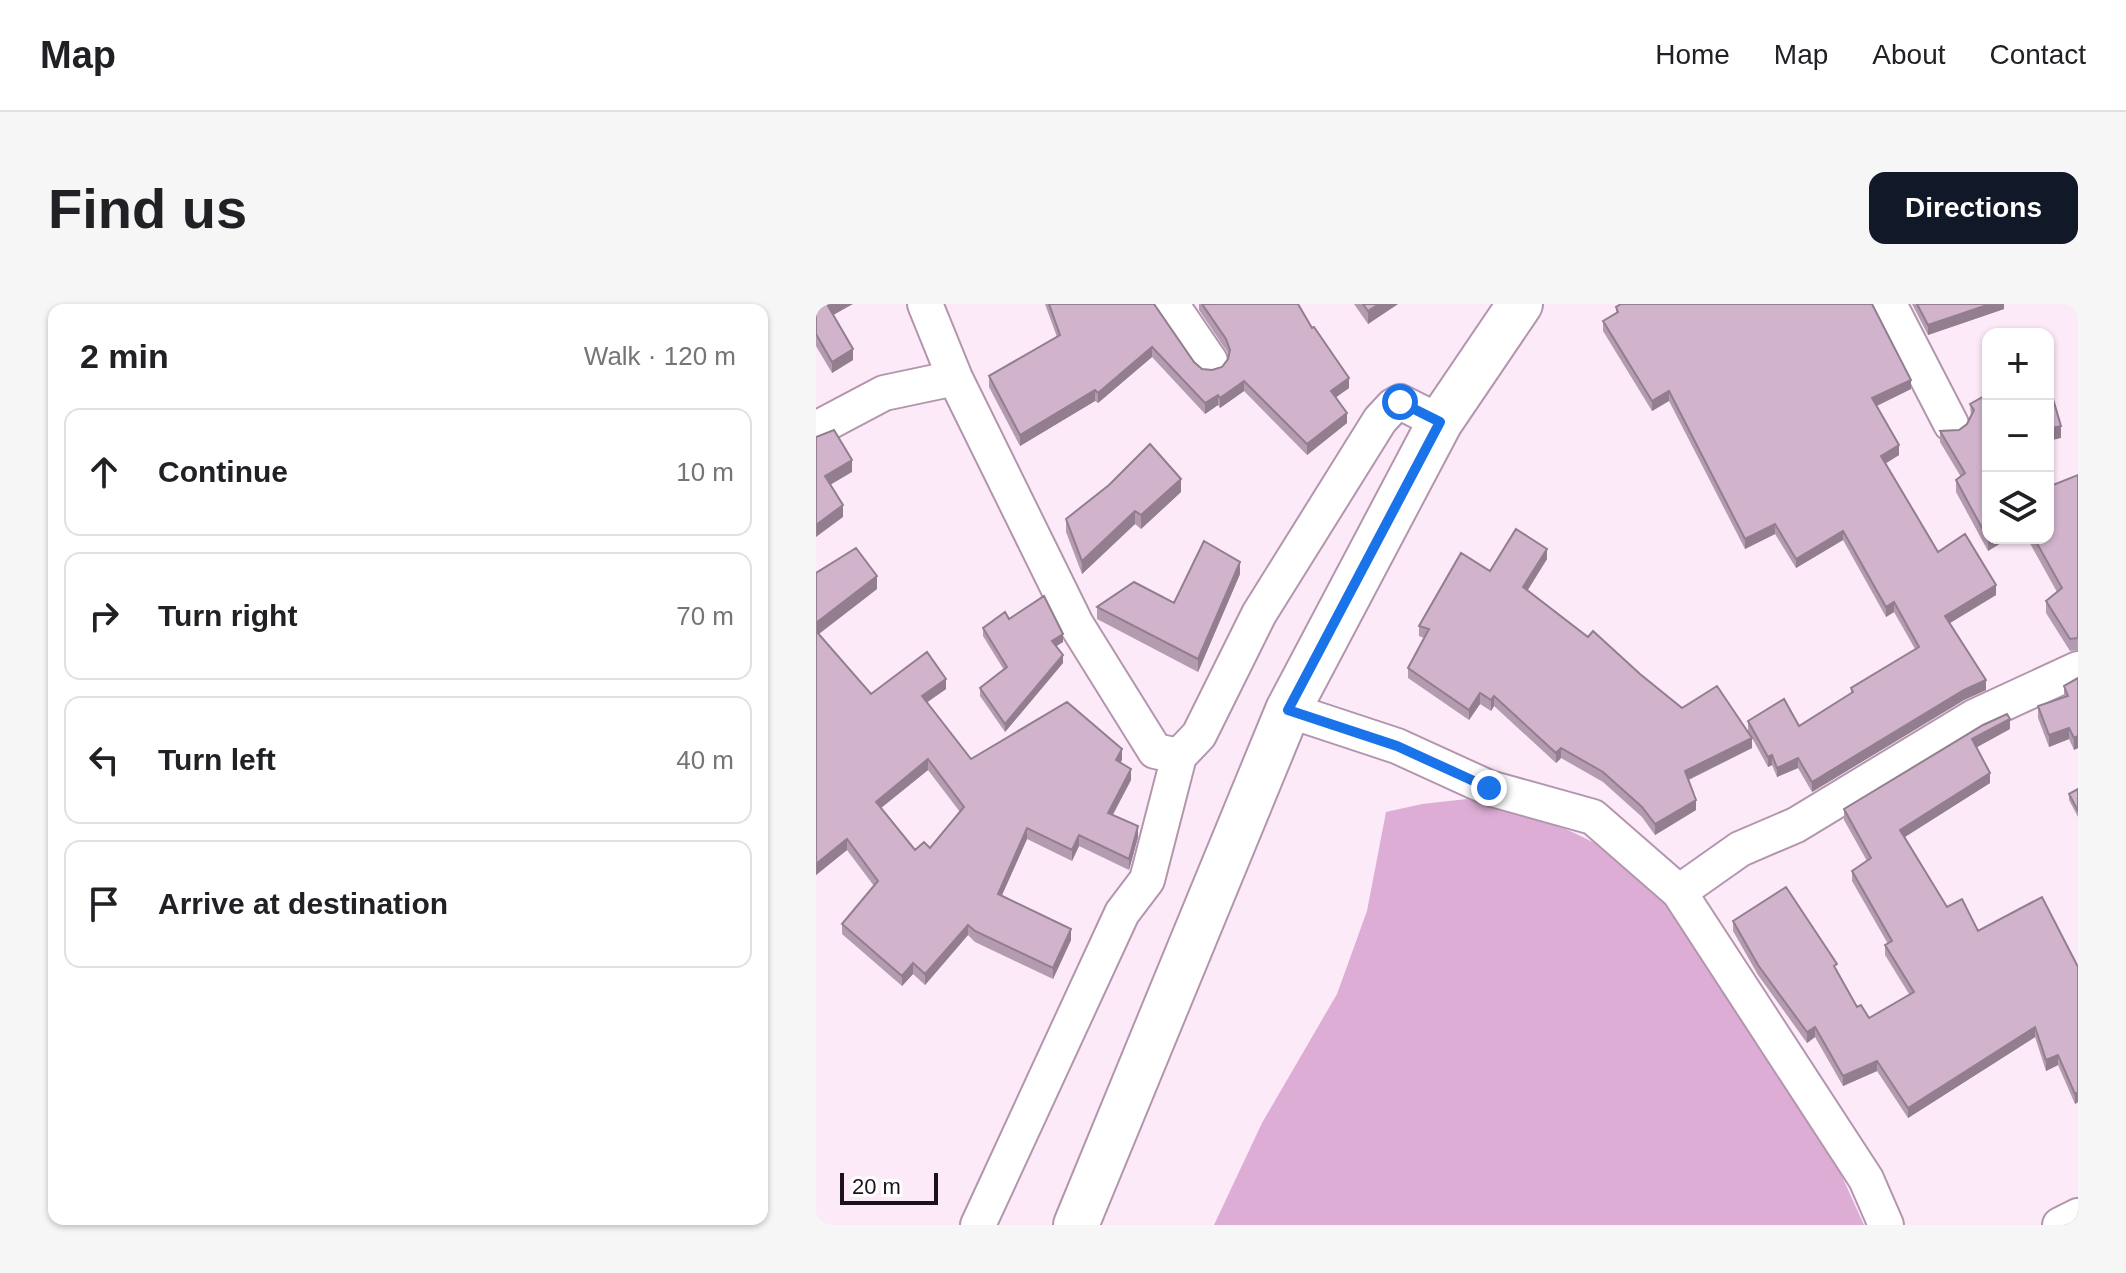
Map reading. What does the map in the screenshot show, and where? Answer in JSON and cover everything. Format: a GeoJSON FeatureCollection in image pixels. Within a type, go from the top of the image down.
{"type":"FeatureCollection","features":[{"type":"Feature","properties":{"kind":"main road"},"geometry":{"type":"LineString","coordinates":[[1076,1225],[1288,710],[1440,422],[1520,304]]}},
{"type":"Feature","properties":{"kind":"street"},"geometry":{"type":"LineString","coordinates":[[925,304],[955,378],[1076,624],[1155,751],[1179,756]]}},
{"type":"Feature","properties":{"kind":"street"},"geometry":{"type":"LineString","coordinates":[[1171,304],[1210,361]]}},
{"type":"Feature","properties":{"kind":"street"},"geometry":{"type":"LineString","coordinates":[[1889,304],[1951,424]]}},
{"type":"Feature","properties":{"kind":"street"},"geometry":{"type":"LineString","coordinates":[[816,429],[884,393],[955,378]]}},
{"type":"Feature","properties":{"kind":"street"},"geometry":{"type":"LineString","coordinates":[[978,1225],[1122,913],[1147,880],[1179,756],[1199,735],[1259,614],[1380,420],[1393,406],[1400,402],[1440,422]]}},
{"type":"Feature","properties":{"kind":"street"},"geometry":{"type":"LineString","coordinates":[[1679,892],[1740,849],[1796,825],[1974,717],[2078,669]]}},
{"type":"Feature","properties":{"kind":"street"},"geometry":{"type":"LineString","coordinates":[[1288,710],[1397,746],[1489,788],[1593,817],[1679,892],[1866,1179],[1886,1225]]}},
{"type":"Feature","properties":{"kind":"street"},"geometry":{"type":"LineString","coordinates":[[2060,1225],[2078,1216]]}},
{"type":"Feature","properties":{"kind":"shaded area"},"geometry":{"type":"Polygon","coordinates":[[[1467,799],[1568,830],[1642,866],[1826,1141],[1864,1225],[1214,1225],[1262,1123],[1337,994],[1367,911],[1386,812],[1467,799]]]}},
{"type":"Feature","properties":{"kind":"building"},"geometry":{"type":"Polygon","coordinates":[[[816,304],[832,304],[828,306],[853,349],[832,362],[816,334],[816,304]]]}},
{"type":"Feature","properties":{"kind":"building"},"geometry":{"type":"Polygon","coordinates":[[[1049,304],[1154,304],[1194,362],[1202,369],[1212,370],[1222,367],[1230,350],[1202,304],[1298,304],[1349,378],[1331,391],[1347,413],[1307,444],[1244,381],[1220,398],[1218,395],[1205,403],[1152,347],[1098,393],[1095,390],[1020,435],[989,376],[1060,335],[1049,304]]]}},
{"type":"Feature","properties":{"kind":"building"},"geometry":{"type":"Polygon","coordinates":[[[1363,304],[1379,304],[1368,311],[1363,304]]]}},
{"type":"Feature","properties":{"kind":"building"},"geometry":{"type":"Polygon","coordinates":[[[1621,304],[1872,304],[1911,380],[1872,398],[1899,445],[1881,456],[1938,552],[1965,534],[1996,585],[1945,616],[1986,680],[1964,690],[1812,782],[1798,758],[1777,768],[1772,755],[1768,757],[1748,721],[1784,699],[1799,726],[1853,692],[1851,688],[1919,647],[1894,602],[1886,607],[1843,531],[1796,559],[1775,524],[1745,539],[1669,391],[1652,401],[1603,321],[1618,312],[1616,307],[1621,304]]]}},
{"type":"Feature","properties":{"kind":"building"},"geometry":{"type":"Polygon","coordinates":[[[1917,304],[1990,304],[1928,325],[1917,304]]]}},
{"type":"Feature","properties":{"kind":"building"},"geometry":{"type":"Polygon","coordinates":[[[1982,397],[1982,528],[1956,480],[1965,473],[1940,431],[1959,430],[1967,424],[1974,410],[1970,404],[1982,397]]]}},
{"type":"Feature","properties":{"kind":"building"},"geometry":{"type":"Polygon","coordinates":[[[2054,402],[2061,426],[2054,428],[2054,402]]]}},
{"type":"Feature","properties":{"kind":"building"},"geometry":{"type":"Polygon","coordinates":[[[834,430],[852,460],[825,476],[843,505],[816,525],[816,437],[834,430]]]}},
{"type":"Feature","properties":{"kind":"building"},"geometry":{"type":"Polygon","coordinates":[[[1150,444],[1181,479],[1141,515],[1135,511],[1082,561],[1066,519],[1109,485],[1150,444]]]}},
{"type":"Feature","properties":{"kind":"building"},"geometry":{"type":"Polygon","coordinates":[[[2078,475],[2078,638],[2070,639],[2046,601],[2062,588],[2037,544],[2054,544],[2054,485],[2078,475]]]}},
{"type":"Feature","properties":{"kind":"building"},"geometry":{"type":"Polygon","coordinates":[[[1516,529],[1547,549],[1523,587],[1588,637],[1593,631],[1682,708],[1717,686],[1752,738],[1685,771],[1696,800],[1655,824],[1642,807],[1603,772],[1561,748],[1556,753],[1494,696],[1491,700],[1480,693],[1469,710],[1408,668],[1429,629],[1419,626],[1461,553],[1490,571],[1516,529]]]}},
{"type":"Feature","properties":{"kind":"building"},"geometry":{"type":"Polygon","coordinates":[[[1204,541],[1240,562],[1198,659],[1097,607],[1134,582],[1174,603],[1204,541]]]}},
{"type":"Feature","properties":{"kind":"building"},"geometry":{"type":"Polygon","coordinates":[[[856,548],[877,576],[816,623],[816,573],[856,548]]]}},
{"type":"Feature","properties":{"kind":"building"},"geometry":{"type":"Polygon","coordinates":[[[1044,596],[1063,634],[1052,641],[1063,655],[1005,724],[980,688],[1007,667],[983,628],[1005,612],[1009,619],[1044,596]]]}},
{"type":"Feature","properties":{"kind":"building"},"geometry":{"type":"Polygon","coordinates":[[[816,631],[871,694],[927,652],[946,679],[922,696],[971,759],[1067,702],[1122,749],[1116,760],[1131,769],[1108,813],[1138,826],[1129,859],[1079,835],[1072,850],[1027,828],[998,894],[1071,929],[1053,968],[968,925],[925,974],[913,963],[902,976],[842,924],[878,881],[847,839],[816,864],[816,631]],[[928,759],[876,802],[915,850],[924,842],[930,848],[964,807],[928,759]]]}},
{"type":"Feature","properties":{"kind":"building"},"geometry":{"type":"Polygon","coordinates":[[[2078,678],[2078,736],[2074,738],[2069,728],[2049,735],[2038,706],[2068,696],[2064,686],[2078,678]]]}},
{"type":"Feature","properties":{"kind":"building"},"geometry":{"type":"Polygon","coordinates":[[[2007,714],[2010,719],[1972,739],[1990,773],[1900,830],[1947,907],[1962,899],[1978,931],[2042,897],[2078,967],[2078,1092],[2075,1094],[2058,1055],[2046,1060],[2035,1027],[1908,1108],[1877,1061],[1843,1076],[1815,1027],[1807,1032],[1758,965],[1733,921],[1786,887],[1837,964],[1834,966],[1857,1007],[1861,1005],[1869,1018],[1914,992],[1885,945],[1892,941],[1852,871],[1871,858],[1844,809],[1983,725],[2007,714]]]}},
{"type":"Feature","properties":{"kind":"building"},"geometry":{"type":"Polygon","coordinates":[[[2078,789],[2078,811],[2069,794],[2078,789]]]}},
{"type":"Feature","properties":{"kind":"route"},"geometry":{"type":"LineString","coordinates":[[1400,402],[1440,422],[1288,710],[1397,746],[1489,788]]}}]}
